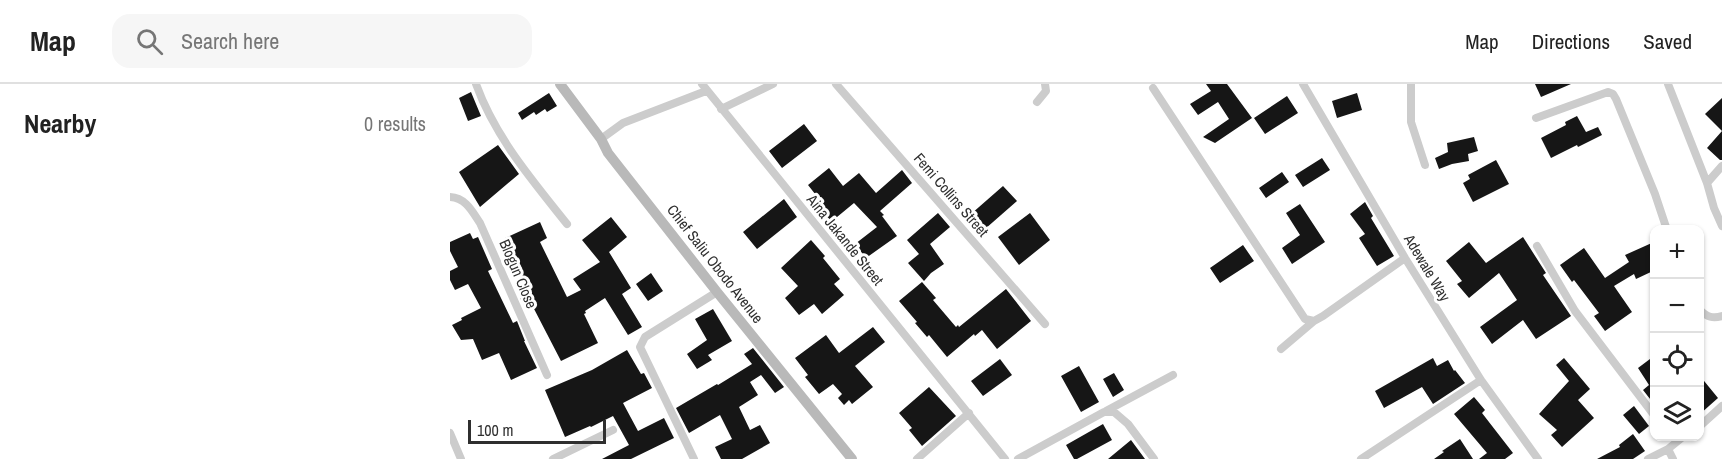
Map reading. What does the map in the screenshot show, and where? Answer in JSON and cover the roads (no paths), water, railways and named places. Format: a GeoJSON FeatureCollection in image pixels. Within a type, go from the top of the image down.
{"type":"FeatureCollection","features":[{"type":"Feature","properties":{"kind":"street"},"geometry":{"type":"LineString","coordinates":[[476,84],[484,108],[501,137],[567,224]]}},
{"type":"Feature","properties":{"kind":"street","name":"Chief Saliu Obodo Avenue"},"geometry":{"type":"LineString","coordinates":[[560,84],[601,139],[608,153],[852,459]]}},
{"type":"Feature","properties":{"kind":"street"},"geometry":{"type":"LineString","coordinates":[[721,109],[773,84]]}},
{"type":"Feature","properties":{"kind":"street","name":"Femi Collins Street"},"geometry":{"type":"LineString","coordinates":[[836,84],[1045,324]]}},
{"type":"Feature","properties":{"kind":"street"},"geometry":{"type":"LineString","coordinates":[[1037,102],[1046,91],[1045,84]]}},
{"type":"Feature","properties":{"kind":"street","name":"Adewale Way"},"geometry":{"type":"LineString","coordinates":[[1303,84],[1405,258],[1481,380],[1538,459]]}},
{"type":"Feature","properties":{"kind":"street"},"geometry":{"type":"LineString","coordinates":[[1411,84],[1411,122],[1425,165]]}},
{"type":"Feature","properties":{"kind":"street"},"geometry":{"type":"LineString","coordinates":[[1668,84],[1722,226]]}},
{"type":"Feature","properties":{"kind":"street"},"geometry":{"type":"LineString","coordinates":[[601,139],[623,123],[704,87]]}},
{"type":"Feature","properties":{"kind":"street","name":"Aina Jakande Street"},"geometry":{"type":"LineString","coordinates":[[704,87],[1005,459]]}},
{"type":"Feature","properties":{"kind":"street"},"geometry":{"type":"LineString","coordinates":[[1153,88],[1305,319],[1314,321]]}},
{"type":"Feature","properties":{"kind":"street"},"geometry":{"type":"LineString","coordinates":[[1536,118],[1608,92],[1612,94],[1655,194],[1664,225]]}},
{"type":"Feature","properties":{"kind":"street"},"geometry":{"type":"LineString","coordinates":[[1707,183],[1722,166]]}},
{"type":"Feature","properties":{"kind":"street","name":"Blogun Close"},"geometry":{"type":"LineString","coordinates":[[450,196],[458,197],[467,204],[480,223],[547,375]]}},
{"type":"Feature","properties":{"kind":"street"},"geometry":{"type":"LineString","coordinates":[[1536,246],[1575,311],[1650,411]]}},
{"type":"Feature","properties":{"kind":"street"},"geometry":{"type":"LineString","coordinates":[[1281,349],[1314,321],[1405,258]]}},
{"type":"Feature","properties":{"kind":"street"},"geometry":{"type":"LineString","coordinates":[[694,459],[640,347],[645,337],[717,292]]}},
{"type":"Feature","properties":{"kind":"street"},"geometry":{"type":"LineString","coordinates":[[1704,314],[1714,318],[1722,316]]}},
{"type":"Feature","properties":{"kind":"street"},"geometry":{"type":"LineString","coordinates":[[1018,459],[1173,375]]}},
{"type":"Feature","properties":{"kind":"street"},"geometry":{"type":"LineString","coordinates":[[1361,459],[1481,380]]}},
{"type":"Feature","properties":{"kind":"street"},"geometry":{"type":"LineString","coordinates":[[1704,423],[1722,406]]}},
{"type":"Feature","properties":{"kind":"street"},"geometry":{"type":"LineString","coordinates":[[1104,412],[1114,412],[1128,424],[1154,459]]}},
{"type":"Feature","properties":{"kind":"street"},"geometry":{"type":"LineString","coordinates":[[918,459],[969,413]]}},
{"type":"Feature","properties":{"kind":"street"},"geometry":{"type":"LineString","coordinates":[[553,459],[613,430]]}},
{"type":"Feature","properties":{"kind":"street"},"geometry":{"type":"LineString","coordinates":[[450,433],[461,459]]}},
{"type":"Feature","properties":{"kind":"street"},"geometry":{"type":"LineString","coordinates":[[1648,459],[1668,449],[1672,441]]}},
{"type":"Feature","properties":{"kind":"street"},"geometry":{"type":"LineString","coordinates":[[1668,449],[1673,459]]}}]}
